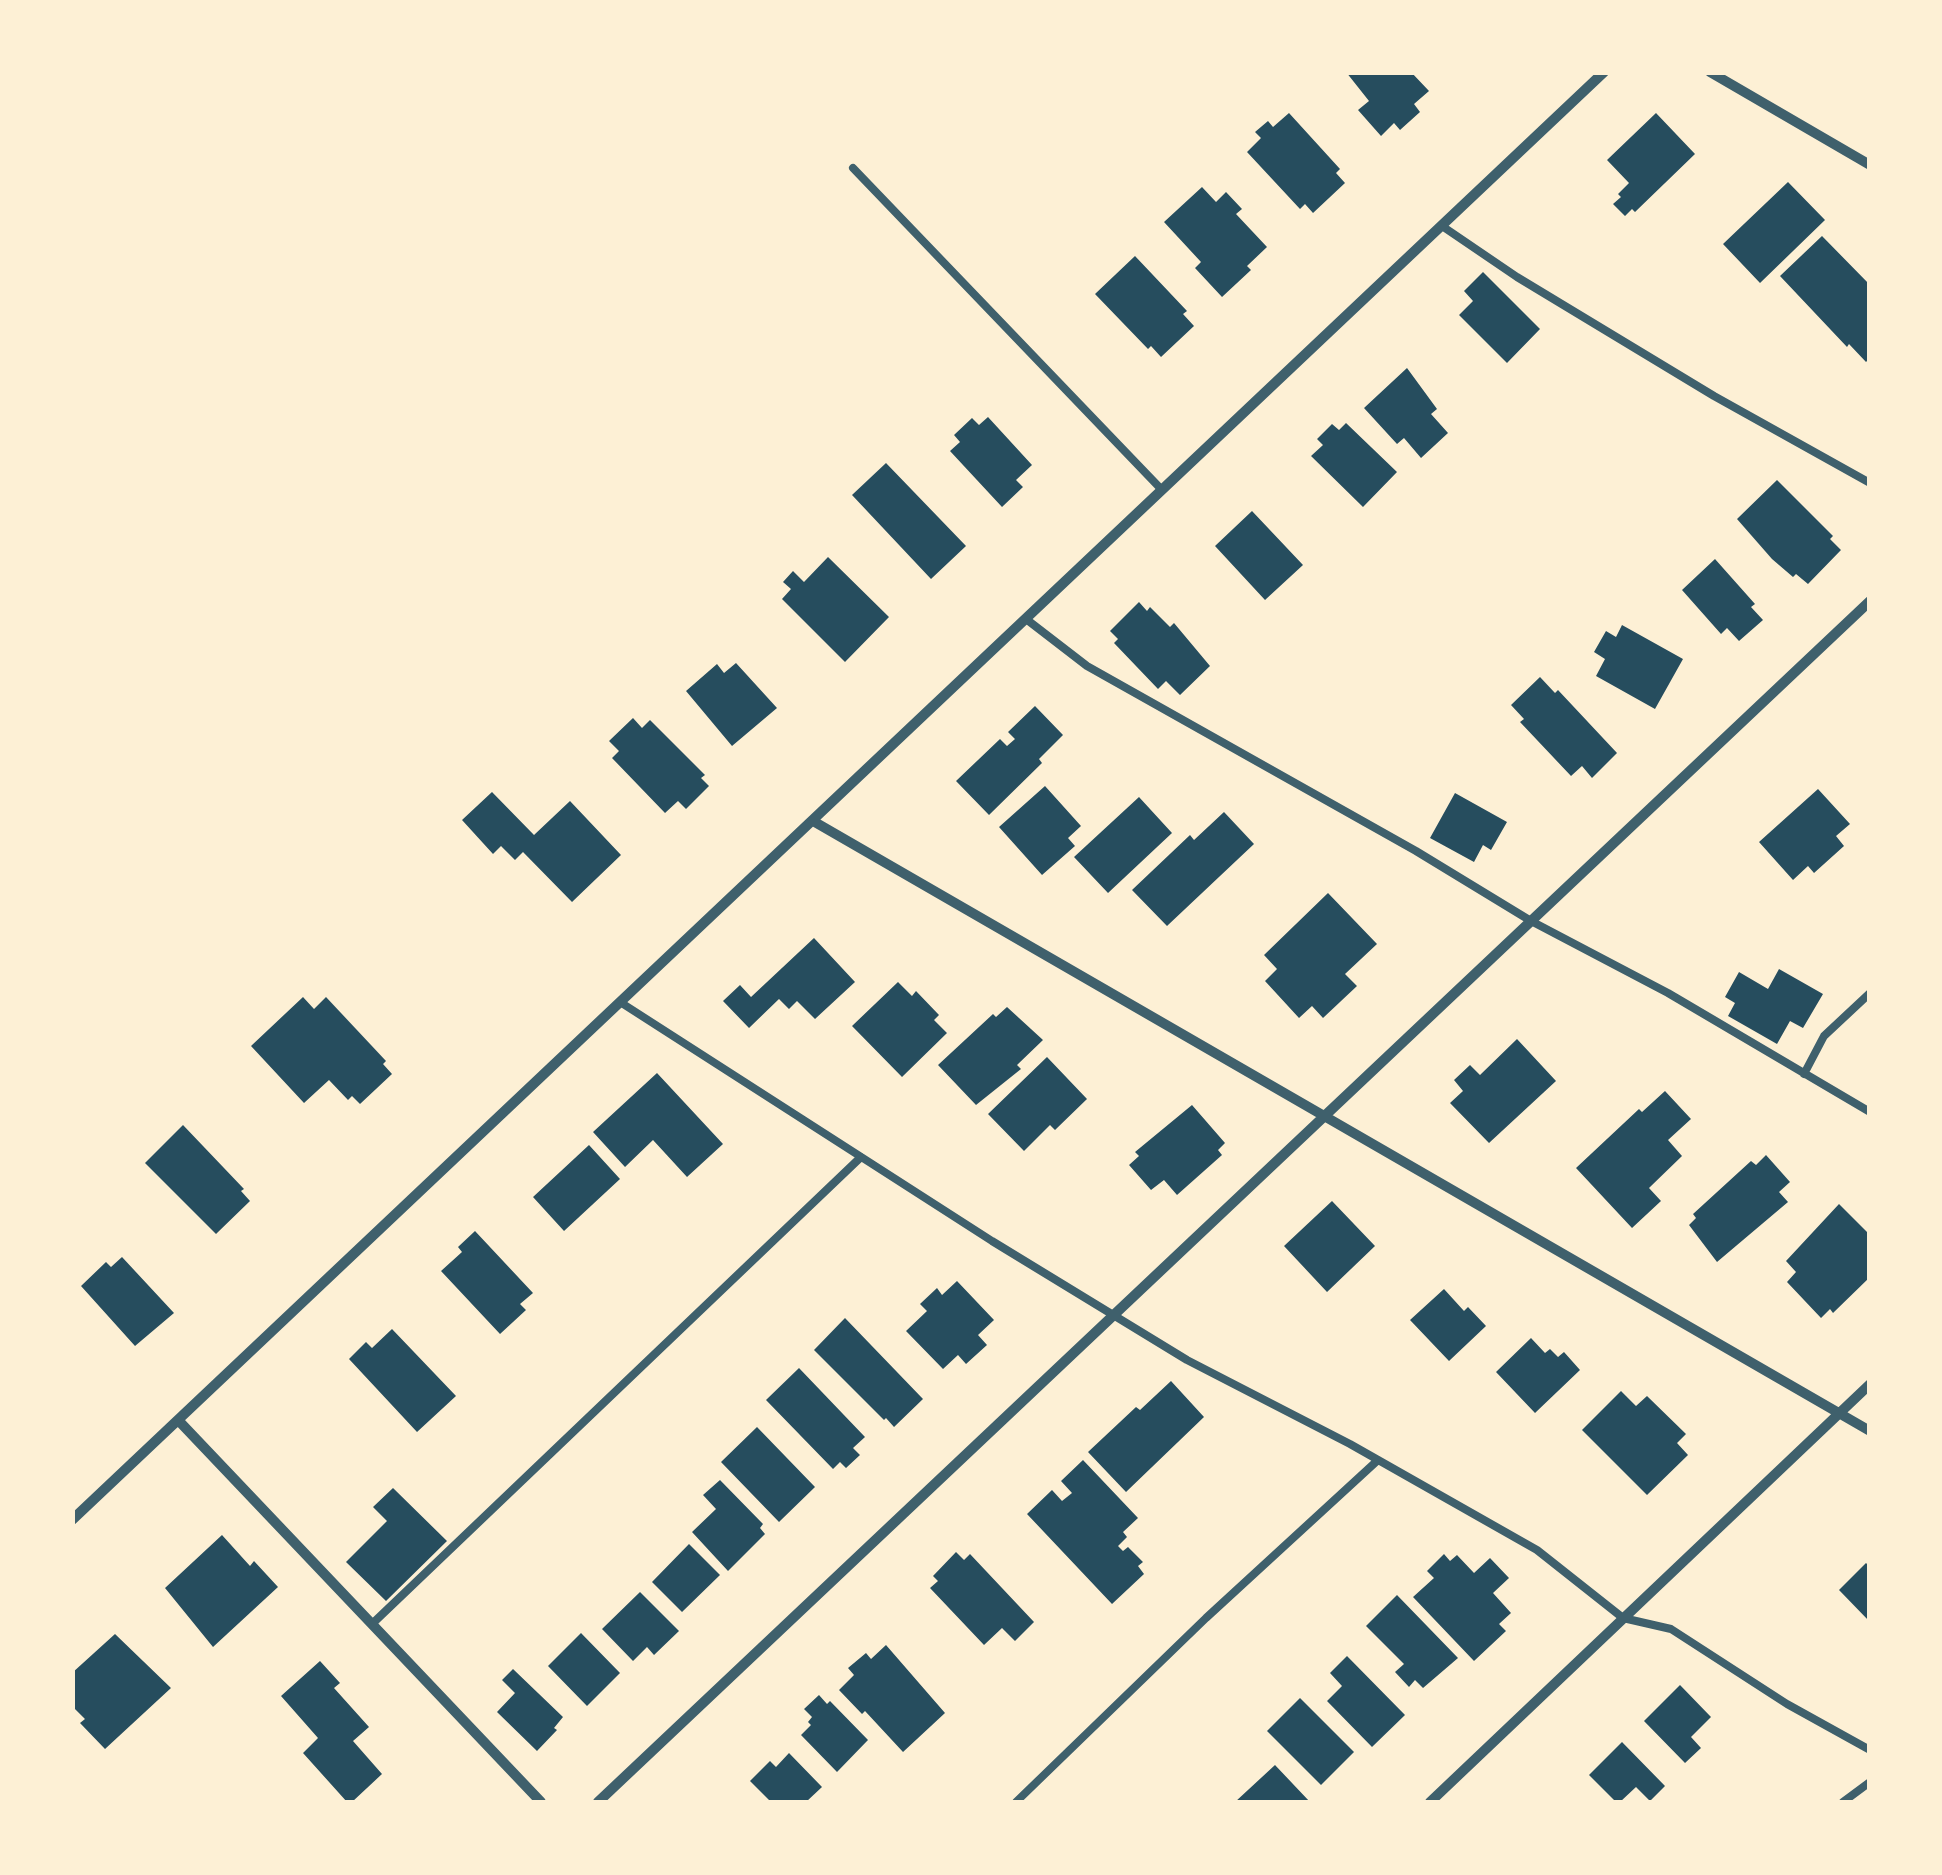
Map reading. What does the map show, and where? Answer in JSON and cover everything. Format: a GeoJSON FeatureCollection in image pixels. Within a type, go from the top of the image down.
{"type":"FeatureCollection","features":[{"type":"Feature","properties":{"kind":"street"},"geometry":{"type":"LineString","coordinates":[[72,1520],[1604,72]]}},
{"type":"Feature","properties":{"kind":"street"},"geometry":{"type":"LineString","coordinates":[[1710,72],[1870,165]]}},
{"type":"Feature","properties":{"kind":"street"},"geometry":{"type":"LineString","coordinates":[[598,1802],[1870,600]]}},
{"type":"Feature","properties":{"kind":"street"},"geometry":{"type":"LineString","coordinates":[[813,821],[1870,1431]]}},
{"type":"Feature","properties":{"kind":"street"},"geometry":{"type":"LineString","coordinates":[[1430,1802],[1870,1384]]}},
{"type":"Feature","properties":{"kind":"street"},"geometry":{"type":"LineString","coordinates":[[178,1420],[542,1802]]}},
{"type":"Feature","properties":{"kind":"lane"},"geometry":{"type":"LineString","coordinates":[[853,168],[1162,490]]}},
{"type":"Feature","properties":{"kind":"lane"},"geometry":{"type":"LineString","coordinates":[[1442,226],[1517,277],[1714,396],[1870,484]]}},
{"type":"Feature","properties":{"kind":"lane"},"geometry":{"type":"LineString","coordinates":[[1026,619],[1087,666],[1416,851],[1531,921],[1668,993],[1870,1112]]}},
{"type":"Feature","properties":{"kind":"lane"},"geometry":{"type":"LineString","coordinates":[[1804,1074],[1824,1036],[1870,993]]}},
{"type":"Feature","properties":{"kind":"lane"},"geometry":{"type":"LineString","coordinates":[[620,1002],[992,1241],[1187,1360],[1378,1460],[1537,1550],[1623,1618],[1672,1629],[1788,1704],[1870,1750]]}},
{"type":"Feature","properties":{"kind":"lane"},"geometry":{"type":"LineString","coordinates":[[372,1624],[861,1157]]}},
{"type":"Feature","properties":{"kind":"lane"},"geometry":{"type":"LineString","coordinates":[[1016,1802],[1206,1618],[1378,1460]]}},
{"type":"Feature","properties":{"kind":"lane"},"geometry":{"type":"LineString","coordinates":[[1843,1802],[1870,1782]]}},
{"type":"Feature","properties":{"kind":"building"},"geometry":{"type":"Polygon","coordinates":[[[1346,72],[1411,72],[1429,91],[1414,104],[1420,112],[1400,130],[1394,123],[1381,136],[1358,110],[1369,101],[1346,72]]]}},
{"type":"Feature","properties":{"kind":"building"},"geometry":{"type":"Polygon","coordinates":[[[1289,113],[1340,169],[1336,173],[1345,183],[1313,213],[1305,204],[1300,209],[1247,152],[1261,138],[1255,132],[1268,121],[1273,127],[1289,113]]]}},
{"type":"Feature","properties":{"kind":"building"},"geometry":{"type":"Polygon","coordinates":[[[1656,113],[1695,154],[1635,212],[1632,209],[1625,216],[1613,204],[1629,183],[1607,160],[1656,113]]]}},
{"type":"Feature","properties":{"kind":"building"},"geometry":{"type":"Polygon","coordinates":[[[1788,182],[1825,220],[1760,283],[1723,244],[1788,182]]]}},
{"type":"Feature","properties":{"kind":"building"},"geometry":{"type":"Polygon","coordinates":[[[1202,187],[1216,202],[1226,192],[1242,209],[1236,214],[1267,247],[1247,266],[1251,270],[1222,297],[1195,268],[1201,262],[1164,222],[1202,187]]]}},
{"type":"Feature","properties":{"kind":"building"},"geometry":{"type":"Polygon","coordinates":[[[1822,236],[1870,285],[1870,358],[1866,362],[1780,276],[1822,236]]]}},
{"type":"Feature","properties":{"kind":"building"},"geometry":{"type":"Polygon","coordinates":[[[1135,256],[1187,311],[1183,314],[1194,326],[1161,357],[1151,346],[1148,349],[1095,294],[1135,256]]]}},
{"type":"Feature","properties":{"kind":"building"},"geometry":{"type":"Polygon","coordinates":[[[1483,272],[1540,329],[1507,363],[1459,315],[1473,301],[1464,291],[1483,272]]]}},
{"type":"Feature","properties":{"kind":"building"},"geometry":{"type":"Polygon","coordinates":[[[1407,368],[1437,409],[1431,414],[1448,433],[1421,458],[1404,438],[1397,444],[1364,408],[1407,368]]]}},
{"type":"Feature","properties":{"kind":"building"},"geometry":{"type":"Polygon","coordinates":[[[988,417],[1032,465],[1016,480],[1023,487],[1002,507],[950,451],[960,442],[954,435],[972,418],[979,425],[988,417]]]}},
{"type":"Feature","properties":{"kind":"building"},"geometry":{"type":"Polygon","coordinates":[[[1346,423],[1397,472],[1363,507],[1311,456],[1323,445],[1317,439],[1332,424],[1339,430],[1346,423]]]}},
{"type":"Feature","properties":{"kind":"building"},"geometry":{"type":"Polygon","coordinates":[[[886,463],[966,546],[931,579],[852,495],[886,463]]]}},
{"type":"Feature","properties":{"kind":"building"},"geometry":{"type":"Polygon","coordinates":[[[1777,480],[1833,536],[1830,539],[1841,550],[1808,584],[1772,559],[1737,519],[1777,480]]]}},
{"type":"Feature","properties":{"kind":"building"},"geometry":{"type":"Polygon","coordinates":[[[1252,511],[1303,565],[1265,600],[1215,546],[1252,511]]]}},
{"type":"Feature","properties":{"kind":"building"},"geometry":{"type":"Polygon","coordinates":[[[828,557],[889,617],[845,662],[782,599],[791,589],[783,582],[793,571],[804,582],[828,557]]]}},
{"type":"Feature","properties":{"kind":"building"},"geometry":{"type":"Polygon","coordinates":[[[1715,559],[1755,604],[1751,607],[1763,620],[1739,641],[1727,628],[1721,634],[1682,590],[1715,559]]]}},
{"type":"Feature","properties":{"kind":"building"},"geometry":{"type":"Polygon","coordinates":[[[1139,602],[1147,611],[1150,607],[1170,627],[1174,623],[1210,666],[1180,695],[1166,681],[1158,689],[1114,643],[1118,639],[1110,631],[1139,602]]]}},
{"type":"Feature","properties":{"kind":"building"},"geometry":{"type":"Polygon","coordinates":[[[1622,625],[1683,659],[1655,709],[1596,676],[1605,659],[1594,652],[1606,631],[1616,637],[1622,625]]]}},
{"type":"Feature","properties":{"kind":"building"},"geometry":{"type":"Polygon","coordinates":[[[736,663],[777,708],[732,746],[686,691],[717,664],[724,673],[736,663]]]}},
{"type":"Feature","properties":{"kind":"building"},"geometry":{"type":"Polygon","coordinates":[[[1540,677],[1555,693],[1558,690],[1617,753],[1592,778],[1582,766],[1571,776],[1520,722],[1524,719],[1511,705],[1540,677]]]}},
{"type":"Feature","properties":{"kind":"building"},"geometry":{"type":"Polygon","coordinates":[[[1035,706],[1063,735],[1039,759],[1042,763],[989,815],[956,781],[1000,739],[1007,746],[1015,739],[1008,732],[1035,706]]]}},
{"type":"Feature","properties":{"kind":"building"},"geometry":{"type":"Polygon","coordinates":[[[633,718],[642,728],[650,720],[705,775],[701,778],[709,786],[686,809],[678,801],[665,813],[612,758],[619,751],[609,741],[633,718]]]}},
{"type":"Feature","properties":{"kind":"building"},"geometry":{"type":"Polygon","coordinates":[[[1045,786],[1081,826],[1068,838],[1075,846],[1042,875],[999,827],[1045,786]]]}},
{"type":"Feature","properties":{"kind":"building"},"geometry":{"type":"Polygon","coordinates":[[[1818,789],[1850,824],[1836,836],[1844,846],[1814,873],[1808,866],[1793,880],[1759,842],[1818,789]]]}},
{"type":"Feature","properties":{"kind":"building"},"geometry":{"type":"Polygon","coordinates":[[[492,792],[534,835],[570,801],[621,855],[572,902],[523,852],[515,860],[501,846],[493,854],[462,820],[492,792]]]}},
{"type":"Feature","properties":{"kind":"building"},"geometry":{"type":"Polygon","coordinates":[[[1455,793],[1507,822],[1491,850],[1483,845],[1474,862],[1430,838],[1455,793]]]}},
{"type":"Feature","properties":{"kind":"building"},"geometry":{"type":"Polygon","coordinates":[[[1139,797],[1172,833],[1108,893],[1074,857],[1139,797]]]}},
{"type":"Feature","properties":{"kind":"building"},"geometry":{"type":"Polygon","coordinates":[[[1224,812],[1254,844],[1167,926],[1132,890],[1190,835],[1194,840],[1224,812]]]}},
{"type":"Feature","properties":{"kind":"building"},"geometry":{"type":"Polygon","coordinates":[[[1328,893],[1377,944],[1345,974],[1357,986],[1323,1018],[1312,1006],[1299,1018],[1265,981],[1277,969],[1264,955],[1328,893]]]}},
{"type":"Feature","properties":{"kind":"building"},"geometry":{"type":"Polygon","coordinates":[[[814,938],[855,982],[815,1019],[797,1001],[789,1009],[779,999],[749,1028],[723,1001],[740,985],[751,997],[814,938]]]}},
{"type":"Feature","properties":{"kind":"building"},"geometry":{"type":"Polygon","coordinates":[[[1779,969],[1823,994],[1803,1028],[1790,1021],[1777,1044],[1728,1016],[1735,1003],[1725,997],[1739,972],[1768,989],[1779,969]]]}},
{"type":"Feature","properties":{"kind":"building"},"geometry":{"type":"Polygon","coordinates":[[[898,982],[912,996],[916,991],[939,1015],[934,1020],[947,1033],[902,1077],[852,1026],[898,982]]]}},
{"type":"Feature","properties":{"kind":"building"},"geometry":{"type":"Polygon","coordinates":[[[303,997],[314,1009],[326,997],[386,1061],[383,1064],[392,1074],[360,1104],[352,1096],[348,1100],[329,1080],[304,1103],[251,1046],[303,997]]]}},
{"type":"Feature","properties":{"kind":"building"},"geometry":{"type":"Polygon","coordinates":[[[1007,1007],[1043,1040],[1017,1065],[1021,1069],[976,1105],[938,1065],[993,1014],[996,1017],[1007,1007]]]}},
{"type":"Feature","properties":{"kind":"building"},"geometry":{"type":"Polygon","coordinates":[[[1517,1039],[1556,1081],[1489,1143],[1450,1103],[1463,1091],[1454,1080],[1470,1065],[1480,1075],[1517,1039]]]}},
{"type":"Feature","properties":{"kind":"building"},"geometry":{"type":"Polygon","coordinates":[[[1047,1057],[1087,1099],[1055,1130],[1050,1125],[1024,1151],[988,1114],[1047,1057]]]}},
{"type":"Feature","properties":{"kind":"building"},"geometry":{"type":"Polygon","coordinates":[[[657,1073],[723,1144],[687,1177],[653,1140],[625,1167],[593,1132],[657,1073]]]}},
{"type":"Feature","properties":{"kind":"building"},"geometry":{"type":"Polygon","coordinates":[[[1665,1091],[1691,1119],[1668,1140],[1682,1156],[1649,1188],[1661,1201],[1632,1228],[1576,1168],[1639,1109],[1642,1112],[1665,1091]]]}},
{"type":"Feature","properties":{"kind":"building"},"geometry":{"type":"Polygon","coordinates":[[[1192,1105],[1225,1143],[1218,1150],[1222,1155],[1177,1195],[1164,1180],[1151,1190],[1129,1165],[1139,1156],[1135,1152],[1192,1105]]]}},
{"type":"Feature","properties":{"kind":"building"},"geometry":{"type":"Polygon","coordinates":[[[183,1125],[244,1189],[241,1191],[250,1201],[216,1234],[145,1163],[183,1125]]]}},
{"type":"Feature","properties":{"kind":"building"},"geometry":{"type":"Polygon","coordinates":[[[589,1145],[620,1179],[564,1231],[533,1197],[589,1145]]]}},
{"type":"Feature","properties":{"kind":"building"},"geometry":{"type":"Polygon","coordinates":[[[1766,1155],[1790,1182],[1779,1192],[1788,1202],[1717,1262],[1689,1225],[1696,1218],[1693,1214],[1751,1161],[1756,1165],[1766,1155]]]}},
{"type":"Feature","properties":{"kind":"building"},"geometry":{"type":"Polygon","coordinates":[[[1332,1201],[1375,1246],[1327,1292],[1284,1246],[1332,1201]]]}},
{"type":"Feature","properties":{"kind":"building"},"geometry":{"type":"Polygon","coordinates":[[[1839,1204],[1870,1235],[1870,1277],[1833,1313],[1830,1309],[1821,1318],[1787,1282],[1796,1272],[1786,1261],[1839,1204]]]}},
{"type":"Feature","properties":{"kind":"building"},"geometry":{"type":"Polygon","coordinates":[[[475,1231],[533,1293],[520,1304],[526,1310],[500,1334],[441,1271],[462,1252],[458,1247],[475,1231]]]}},
{"type":"Feature","properties":{"kind":"building"},"geometry":{"type":"Polygon","coordinates":[[[122,1257],[174,1313],[135,1346],[81,1286],[106,1262],[111,1267],[122,1257]]]}},
{"type":"Feature","properties":{"kind":"building"},"geometry":{"type":"Polygon","coordinates":[[[957,1281],[994,1320],[978,1335],[987,1345],[966,1364],[958,1355],[943,1369],[906,1331],[927,1311],[920,1304],[937,1288],[942,1295],[957,1281]]]}},
{"type":"Feature","properties":{"kind":"building"},"geometry":{"type":"Polygon","coordinates":[[[1444,1289],[1464,1311],[1468,1307],[1486,1326],[1449,1361],[1410,1320],[1444,1289]]]}},
{"type":"Feature","properties":{"kind":"building"},"geometry":{"type":"Polygon","coordinates":[[[845,1318],[923,1399],[894,1427],[814,1350],[845,1318]]]}},
{"type":"Feature","properties":{"kind":"building"},"geometry":{"type":"Polygon","coordinates":[[[392,1329],[456,1396],[417,1432],[349,1359],[366,1342],[372,1348],[392,1329]]]}},
{"type":"Feature","properties":{"kind":"building"},"geometry":{"type":"Polygon","coordinates":[[[1531,1338],[1545,1353],[1550,1349],[1558,1357],[1564,1352],[1580,1370],[1535,1413],[1496,1372],[1531,1338]]]}},
{"type":"Feature","properties":{"kind":"building"},"geometry":{"type":"Polygon","coordinates":[[[799,1368],[865,1437],[853,1448],[860,1455],[846,1468],[840,1462],[833,1469],[766,1400],[799,1368]]]}},
{"type":"Feature","properties":{"kind":"building"},"geometry":{"type":"Polygon","coordinates":[[[1171,1381],[1204,1417],[1126,1492],[1088,1452],[1171,1381]]]}},
{"type":"Feature","properties":{"kind":"building"},"geometry":{"type":"Polygon","coordinates":[[[1621,1391],[1636,1406],[1647,1396],[1686,1434],[1677,1443],[1688,1455],[1647,1495],[1582,1430],[1621,1391]]]}},
{"type":"Feature","properties":{"kind":"building"},"geometry":{"type":"Polygon","coordinates":[[[757,1427],[815,1487],[779,1522],[721,1462],[757,1427]]]}},
{"type":"Feature","properties":{"kind":"building"},"geometry":{"type":"Polygon","coordinates":[[[1083,1460],[1138,1518],[1123,1532],[1127,1537],[1118,1546],[1123,1551],[1128,1547],[1143,1562],[1138,1566],[1144,1574],[1112,1604],[1027,1514],[1052,1490],[1062,1501],[1072,1493],[1061,1481],[1083,1460]]]}},
{"type":"Feature","properties":{"kind":"building"},"geometry":{"type":"Polygon","coordinates":[[[720,1480],[763,1524],[760,1528],[765,1534],[728,1571],[692,1532],[716,1509],[703,1495],[720,1480]]]}},
{"type":"Feature","properties":{"kind":"building"},"geometry":{"type":"Polygon","coordinates":[[[393,1488],[447,1541],[386,1601],[346,1562],[387,1521],[373,1507],[393,1488]]]}},
{"type":"Feature","properties":{"kind":"building"},"geometry":{"type":"Polygon","coordinates":[[[222,1535],[250,1566],[254,1561],[278,1587],[213,1647],[165,1588],[222,1535]]]}},
{"type":"Feature","properties":{"kind":"building"},"geometry":{"type":"Polygon","coordinates":[[[689,1544],[720,1575],[682,1612],[652,1582],[689,1544]]]}},
{"type":"Feature","properties":{"kind":"building"},"geometry":{"type":"Polygon","coordinates":[[[956,1552],[964,1560],[970,1554],[1034,1622],[1015,1641],[1002,1628],[984,1645],[930,1588],[938,1581],[933,1576],[956,1552]]]}},
{"type":"Feature","properties":{"kind":"building"},"geometry":{"type":"Polygon","coordinates":[[[1444,1554],[1450,1561],[1457,1555],[1474,1573],[1490,1558],[1509,1578],[1493,1593],[1511,1613],[1499,1624],[1506,1631],[1474,1661],[1413,1597],[1434,1578],[1427,1571],[1444,1554]]]}},
{"type":"Feature","properties":{"kind":"building"},"geometry":{"type":"Polygon","coordinates":[[[1866,1563],[1870,1567],[1870,1622],[1839,1590],[1866,1563]]]}},
{"type":"Feature","properties":{"kind":"building"},"geometry":{"type":"Polygon","coordinates":[[[640,1592],[679,1631],[654,1655],[647,1647],[633,1661],[602,1629],[640,1592]]]}},
{"type":"Feature","properties":{"kind":"building"},"geometry":{"type":"Polygon","coordinates":[[[1397,1595],[1458,1658],[1423,1688],[1415,1680],[1409,1687],[1395,1672],[1404,1664],[1366,1626],[1397,1595]]]}},
{"type":"Feature","properties":{"kind":"building"},"geometry":{"type":"Polygon","coordinates":[[[581,1633],[620,1673],[587,1706],[548,1666],[581,1633]]]}},
{"type":"Feature","properties":{"kind":"building"},"geometry":{"type":"Polygon","coordinates":[[[115,1634],[171,1688],[105,1749],[80,1723],[85,1719],[72,1706],[72,1673],[115,1634]]]}},
{"type":"Feature","properties":{"kind":"building"},"geometry":{"type":"Polygon","coordinates":[[[886,1645],[945,1713],[903,1752],[865,1711],[862,1714],[839,1690],[854,1675],[848,1668],[866,1653],[871,1659],[886,1645]]]}},
{"type":"Feature","properties":{"kind":"building"},"geometry":{"type":"Polygon","coordinates":[[[1347,1656],[1405,1715],[1372,1747],[1327,1701],[1342,1686],[1330,1673],[1347,1656]]]}},
{"type":"Feature","properties":{"kind":"building"},"geometry":{"type":"Polygon","coordinates":[[[320,1661],[340,1683],[334,1688],[369,1727],[353,1741],[382,1774],[352,1802],[347,1802],[303,1753],[318,1738],[281,1696],[320,1661]]]}},
{"type":"Feature","properties":{"kind":"building"},"geometry":{"type":"Polygon","coordinates":[[[513,1669],[563,1717],[554,1728],[557,1730],[537,1751],[497,1712],[515,1693],[502,1680],[513,1669]]]}},
{"type":"Feature","properties":{"kind":"building"},"geometry":{"type":"Polygon","coordinates":[[[1680,1685],[1711,1717],[1691,1737],[1701,1748],[1685,1763],[1644,1721],[1680,1685]]]}},
{"type":"Feature","properties":{"kind":"building"},"geometry":{"type":"Polygon","coordinates":[[[819,1695],[827,1704],[830,1701],[868,1740],[837,1772],[801,1735],[811,1725],[808,1722],[812,1717],[804,1709],[819,1695]]]}},
{"type":"Feature","properties":{"kind":"building"},"geometry":{"type":"Polygon","coordinates":[[[1300,1698],[1354,1752],[1321,1785],[1267,1731],[1300,1698]]]}},
{"type":"Feature","properties":{"kind":"building"},"geometry":{"type":"Polygon","coordinates":[[[1622,1742],[1665,1786],[1650,1801],[1636,1787],[1616,1802],[1589,1775],[1622,1742]]]}},
{"type":"Feature","properties":{"kind":"building"},"geometry":{"type":"Polygon","coordinates":[[[789,1753],[822,1787],[806,1802],[771,1802],[750,1781],[770,1761],[776,1767],[789,1753]]]}},
{"type":"Feature","properties":{"kind":"building"},"geometry":{"type":"Polygon","coordinates":[[[1275,1765],[1310,1802],[1235,1802],[1275,1765]]]}}]}
